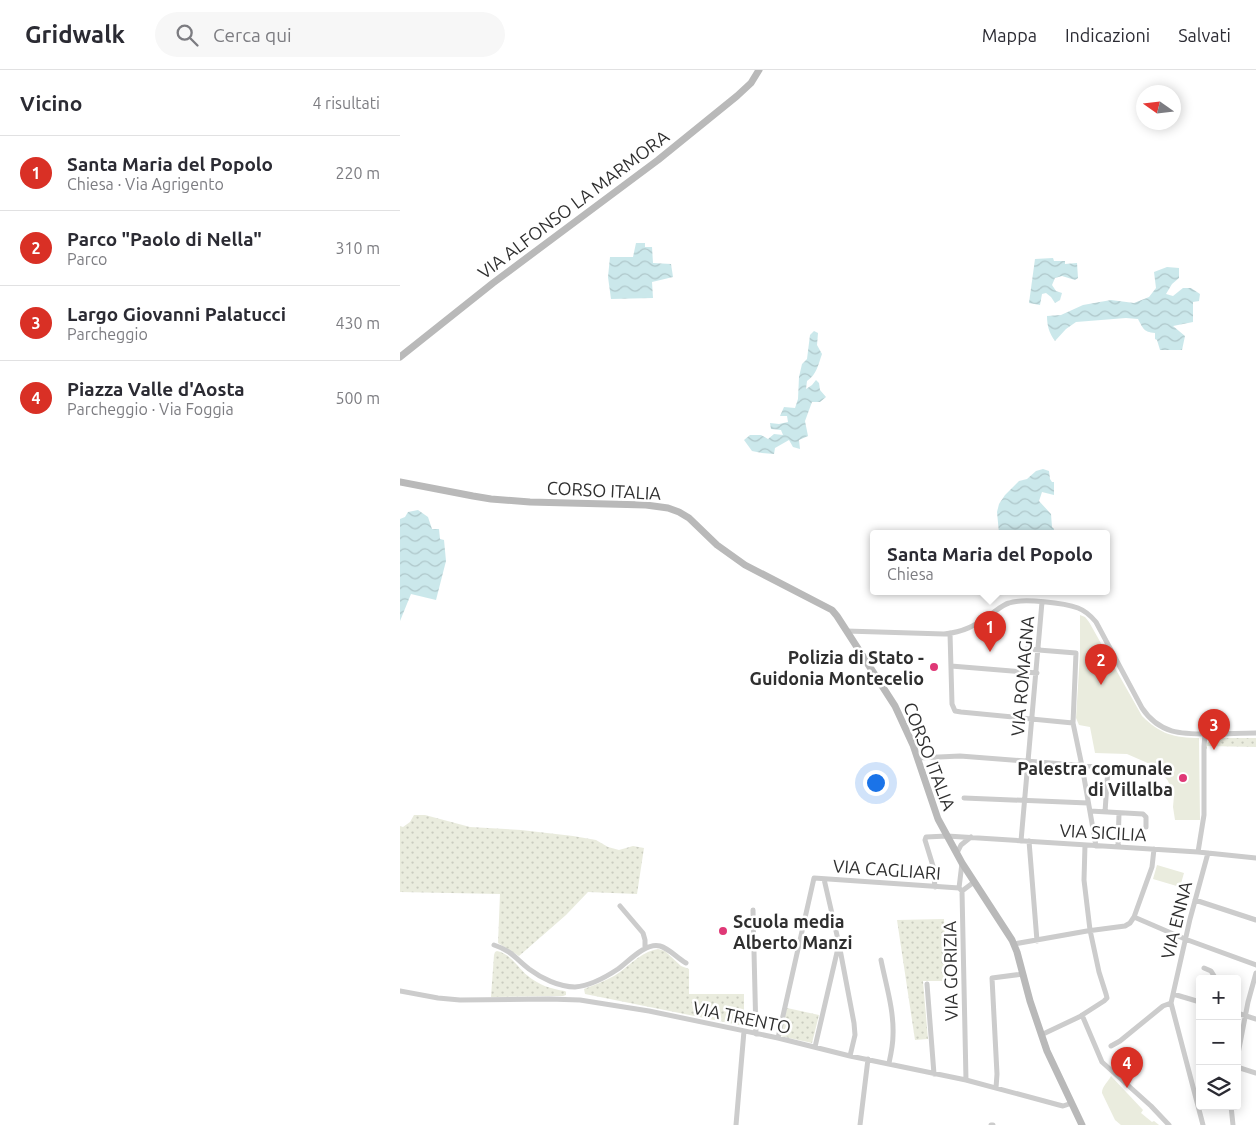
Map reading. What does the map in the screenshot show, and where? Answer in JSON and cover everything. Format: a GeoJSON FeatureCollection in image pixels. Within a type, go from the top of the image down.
{"type":"FeatureCollection","features":[{"type":"Feature","properties":{"kind":"street","name":"VIA ALFONSO LA MARMORA"},"geometry":{"type":"LineString","coordinates":[[400,356],[493,283],[658,160],[737,96],[751,83],[756,71]]}},
{"type":"Feature","properties":{"kind":"street","name":"CORSO ITALIA"},"geometry":{"type":"LineString","coordinates":[[400,482],[511,501],[664,507],[689,518],[716,545],[755,572],[830,609],[836,614],[896,706],[918,758],[934,809],[962,863],[1014,944],[1030,1001],[1047,1051],[1082,1125]]}},
{"type":"Feature","properties":{"kind":"street"},"geometry":{"type":"LineString","coordinates":[[846,630],[950,633],[972,627],[1010,603],[1022,601],[1042,602],[1073,607],[1091,616],[1100,629],[1142,708],[1155,723],[1165,729],[1184,734],[1256,733]]}},
{"type":"Feature","properties":{"kind":"street","name":"VIA ROMAGNA"},"geometry":{"type":"LineString","coordinates":[[1021,841],[1042,602]]}},
{"type":"Feature","properties":{"kind":"street"},"geometry":{"type":"LineString","coordinates":[[950,633],[952,706],[955,711],[1073,723]]}},
{"type":"Feature","properties":{"kind":"street"},"geometry":{"type":"LineString","coordinates":[[1026,649],[1076,653],[1073,723],[1096,846]]}},
{"type":"Feature","properties":{"kind":"street"},"geometry":{"type":"LineString","coordinates":[[951,666],[1036,673]]}},
{"type":"Feature","properties":{"kind":"street"},"geometry":{"type":"LineString","coordinates":[[1198,852],[1204,815],[1205,734]]}},
{"type":"Feature","properties":{"kind":"street"},"geometry":{"type":"LineString","coordinates":[[918,758],[961,756],[1153,771]]}},
{"type":"Feature","properties":{"kind":"street"},"geometry":{"type":"LineString","coordinates":[[1105,812],[1108,768]]}},
{"type":"Feature","properties":{"kind":"street"},"geometry":{"type":"LineString","coordinates":[[964,798],[1088,803]]}},
{"type":"Feature","properties":{"kind":"street"},"geometry":{"type":"LineString","coordinates":[[1090,811],[1143,814],[1146,817],[1146,827]]}},
{"type":"Feature","properties":{"kind":"street"},"geometry":{"type":"LineString","coordinates":[[1118,847],[1119,813]]}},
{"type":"Feature","properties":{"kind":"street","name":"VIA SICILIA"},"geometry":{"type":"LineString","coordinates":[[935,886],[933,866],[925,840],[928,837],[971,837],[1208,852],[1256,858]]}},
{"type":"Feature","properties":{"kind":"street"},"geometry":{"type":"LineString","coordinates":[[957,853],[961,845],[971,837]]}},
{"type":"Feature","properties":{"kind":"street"},"geometry":{"type":"LineString","coordinates":[[1029,841],[1037,941]]}},
{"type":"Feature","properties":{"kind":"street"},"geometry":{"type":"LineString","coordinates":[[1041,1034],[1082,1015],[1107,998],[1090,930],[1084,880],[1085,845]]}},
{"type":"Feature","properties":{"kind":"street"},"geometry":{"type":"LineString","coordinates":[[1014,944],[1090,930],[1125,926],[1130,923],[1134,917],[1150,871],[1154,849]]}},
{"type":"Feature","properties":{"kind":"street","name":"VIA ENNA"},"geometry":{"type":"LineString","coordinates":[[1171,1003],[1194,900],[1208,852]]}},
{"type":"Feature","properties":{"kind":"street","name":"VIA GORIZIA"},"geometry":{"type":"LineString","coordinates":[[962,863],[960,890],[966,1080]]}},
{"type":"Feature","properties":{"kind":"street","name":"VIA CAGLIARI"},"geometry":{"type":"LineString","coordinates":[[778,1038],[814,878],[935,886],[960,890]]}},
{"type":"Feature","properties":{"kind":"street"},"geometry":{"type":"LineString","coordinates":[[824,879],[855,1028],[850,1056]]}},
{"type":"Feature","properties":{"kind":"street"},"geometry":{"type":"LineString","coordinates":[[960,890],[974,882]]}},
{"type":"Feature","properties":{"kind":"street"},"geometry":{"type":"LineString","coordinates":[[1194,900],[1256,920]]}},
{"type":"Feature","properties":{"kind":"street"},"geometry":{"type":"LineString","coordinates":[[620,906],[643,933],[645,948]]}},
{"type":"Feature","properties":{"kind":"street"},"geometry":{"type":"LineString","coordinates":[[753,910],[756,1034]]}},
{"type":"Feature","properties":{"kind":"street"},"geometry":{"type":"LineString","coordinates":[[1134,917],[1185,940],[1256,965]]}},
{"type":"Feature","properties":{"kind":"street"},"geometry":{"type":"LineString","coordinates":[[815,1047],[839,944]]}},
{"type":"Feature","properties":{"kind":"street"},"geometry":{"type":"LineString","coordinates":[[494,945],[509,951],[529,969],[546,979],[568,986],[579,986],[606,976],[645,948],[656,945],[668,949],[686,963]]}},
{"type":"Feature","properties":{"kind":"street"},"geometry":{"type":"LineString","coordinates":[[881,960],[893,1020],[889,1063]]}},
{"type":"Feature","properties":{"kind":"street"},"geometry":{"type":"LineString","coordinates":[[1204,968],[1211,971],[1214,975]]}},
{"type":"Feature","properties":{"kind":"street"},"geometry":{"type":"LineString","coordinates":[[1241,1038],[1256,972]]}},
{"type":"Feature","properties":{"kind":"street"},"geometry":{"type":"LineString","coordinates":[[996,1088],[997,1074],[992,978],[1023,974]]}},
{"type":"Feature","properties":{"kind":"street"},"geometry":{"type":"LineString","coordinates":[[927,984],[934,1074]]}},
{"type":"Feature","properties":{"kind":"street"},"geometry":{"type":"LineString","coordinates":[[579,986],[580,1000]]}},
{"type":"Feature","properties":{"kind":"street","name":"VIA TRENTO"},"geometry":{"type":"LineString","coordinates":[[400,991],[460,1000],[548,998],[580,1000],[648,1011],[966,1080],[1063,1106],[1072,1103]]}},
{"type":"Feature","properties":{"kind":"street"},"geometry":{"type":"LineString","coordinates":[[1174,994],[1196,1001]]}},
{"type":"Feature","properties":{"kind":"street"},"geometry":{"type":"LineString","coordinates":[[1111,1046],[1120,1042],[1163,1006],[1171,1003],[1203,1125]]}},
{"type":"Feature","properties":{"kind":"street"},"geometry":{"type":"LineString","coordinates":[[1082,1015],[1102,1062],[1145,1100],[1169,1125]]}},
{"type":"Feature","properties":{"kind":"street"},"geometry":{"type":"LineString","coordinates":[[1241,1015],[1256,1019]]}},
{"type":"Feature","properties":{"kind":"street"},"geometry":{"type":"LineString","coordinates":[[736,1125],[744,1031]]}},
{"type":"Feature","properties":{"kind":"street"},"geometry":{"type":"LineString","coordinates":[[860,1125],[868,1059]]}},
{"type":"Feature","properties":{"kind":"street"},"geometry":{"type":"LineString","coordinates":[[1241,1068],[1256,1073]]}},
{"type":"Feature","properties":{"kind":"street"},"geometry":{"type":"LineString","coordinates":[[1232,1110],[1233,1125]]}},
{"type":"Feature","properties":{"kind":"shaded area"},"geometry":{"type":"Polygon","coordinates":[[[1080,615],[1089,622],[1142,716],[1155,727],[1168,734],[1199,738],[1200,820],[1175,820],[1174,795],[1168,781],[1159,768],[1127,754],[1095,753],[1090,727],[1079,725],[1076,718],[1080,654],[1080,615]]]}},
{"type":"Feature","properties":{"kind":"shaded area"},"geometry":{"type":"Polygon","coordinates":[[[1214,738],[1256,738],[1256,747],[1207,746],[1207,749],[1205,749],[1207,743],[1214,738]]]}},
{"type":"Feature","properties":{"kind":"shaded area"},"geometry":{"type":"Polygon","coordinates":[[[414,815],[425,815],[470,827],[573,836],[596,840],[608,847],[619,850],[633,846],[644,848],[637,894],[588,892],[566,915],[519,956],[498,943],[500,894],[400,892],[400,826],[403,827],[410,822],[414,815]]]}},
{"type":"Feature","properties":{"kind":"shaded area"},"geometry":{"type":"Polygon","coordinates":[[[1157,865],[1184,873],[1180,887],[1153,879],[1157,865]]]}},
{"type":"Feature","properties":{"kind":"shaded area"},"geometry":{"type":"Polygon","coordinates":[[[944,919],[947,981],[923,981],[928,1039],[915,1040],[897,920],[944,919]]]}},
{"type":"Feature","properties":{"kind":"shaded area"},"geometry":{"type":"Polygon","coordinates":[[[658,949],[665,951],[681,966],[689,969],[689,994],[744,994],[744,1026],[585,994],[584,989],[614,976],[640,956],[658,949]]]}},
{"type":"Feature","properties":{"kind":"shaded area"},"geometry":{"type":"Polygon","coordinates":[[[497,951],[510,958],[536,982],[565,991],[566,995],[491,997],[494,955],[497,951]]]}},
{"type":"Feature","properties":{"kind":"shaded area"},"geometry":{"type":"Polygon","coordinates":[[[787,1008],[819,1015],[812,1043],[780,1036],[787,1008]]]}},
{"type":"Feature","properties":{"kind":"shaded area"},"geometry":{"type":"Polygon","coordinates":[[[1111,1076],[1143,1110],[1141,1113],[1159,1125],[1121,1125],[1115,1120],[1102,1093],[1104,1086],[1111,1076]]]}},
{"type":"Feature","properties":{"kind":"water"},"geometry":{"type":"Polygon","coordinates":[[[636,243],[645,243],[645,247],[652,247],[653,263],[671,264],[673,277],[652,282],[653,298],[611,299],[608,277],[610,257],[633,257],[636,243]]]}},
{"type":"Feature","properties":{"kind":"water"},"geometry":{"type":"Polygon","coordinates":[[[1053,258],[1054,261],[1065,261],[1065,264],[1077,263],[1078,278],[1075,280],[1062,276],[1055,278],[1052,285],[1056,291],[1062,293],[1060,300],[1055,303],[1046,293],[1042,294],[1040,305],[1029,303],[1035,259],[1053,258]]]}},
{"type":"Feature","properties":{"kind":"water"},"geometry":{"type":"Polygon","coordinates":[[[1167,267],[1179,268],[1179,278],[1172,284],[1166,294],[1173,296],[1183,288],[1191,288],[1200,294],[1199,301],[1193,302],[1193,322],[1173,326],[1185,336],[1182,350],[1160,350],[1155,339],[1155,333],[1146,331],[1138,319],[1126,318],[1076,322],[1066,329],[1055,341],[1053,338],[1047,323],[1047,316],[1061,315],[1083,305],[1111,300],[1134,303],[1149,297],[1156,288],[1154,272],[1167,267]]]}},
{"type":"Feature","properties":{"kind":"water"},"geometry":{"type":"Polygon","coordinates":[[[814,331],[818,333],[817,345],[822,354],[815,372],[807,381],[806,389],[816,380],[819,383],[820,390],[826,397],[820,402],[812,402],[805,421],[808,436],[799,440],[800,449],[793,447],[789,440],[775,448],[774,454],[752,451],[744,440],[750,435],[761,435],[768,439],[774,434],[783,435],[781,430],[771,429],[770,423],[788,422],[787,416],[780,416],[784,407],[795,408],[798,399],[799,377],[802,364],[807,359],[810,335],[814,331]]]}},
{"type":"Feature","properties":{"kind":"water"},"geometry":{"type":"Polygon","coordinates":[[[1043,469],[1049,471],[1050,479],[1054,482],[1054,495],[1042,492],[1039,501],[1051,514],[1054,530],[999,530],[997,512],[999,504],[1019,481],[1027,479],[1036,471],[1043,469]]]}},
{"type":"Feature","properties":{"kind":"water"},"geometry":{"type":"Polygon","coordinates":[[[418,510],[428,517],[432,529],[439,529],[440,539],[444,540],[446,561],[436,600],[411,594],[400,621],[400,519],[405,517],[408,512],[418,510]]]}},
{"type":"Feature","properties":{"kind":"place","name":"Santa Maria del Popolo"},"geometry":{"type":"Point","coordinates":[990,652]}},
{"type":"Feature","properties":{"kind":"place","name":"Polizia di Stato - Guidonia Montecelio"},"geometry":{"type":"Point","coordinates":[934,667]}},
{"type":"Feature","properties":{"kind":"place","name":"Parco \"Paolo di Nella\""},"geometry":{"type":"Point","coordinates":[1101,685]}},
{"type":"Feature","properties":{"kind":"place","name":"Largo Giovanni Palatucci"},"geometry":{"type":"Point","coordinates":[1214,750]}},
{"type":"Feature","properties":{"kind":"place","name":"Palestra comunale di Villalba"},"geometry":{"type":"Point","coordinates":[1183,778]}},
{"type":"Feature","properties":{"kind":"place","name":"Scuola media Alberto Manzi"},"geometry":{"type":"Point","coordinates":[723,931]}},
{"type":"Feature","properties":{"kind":"place","name":"Piazza Valle d'Aosta"},"geometry":{"type":"Point","coordinates":[1127,1088]}}]}
